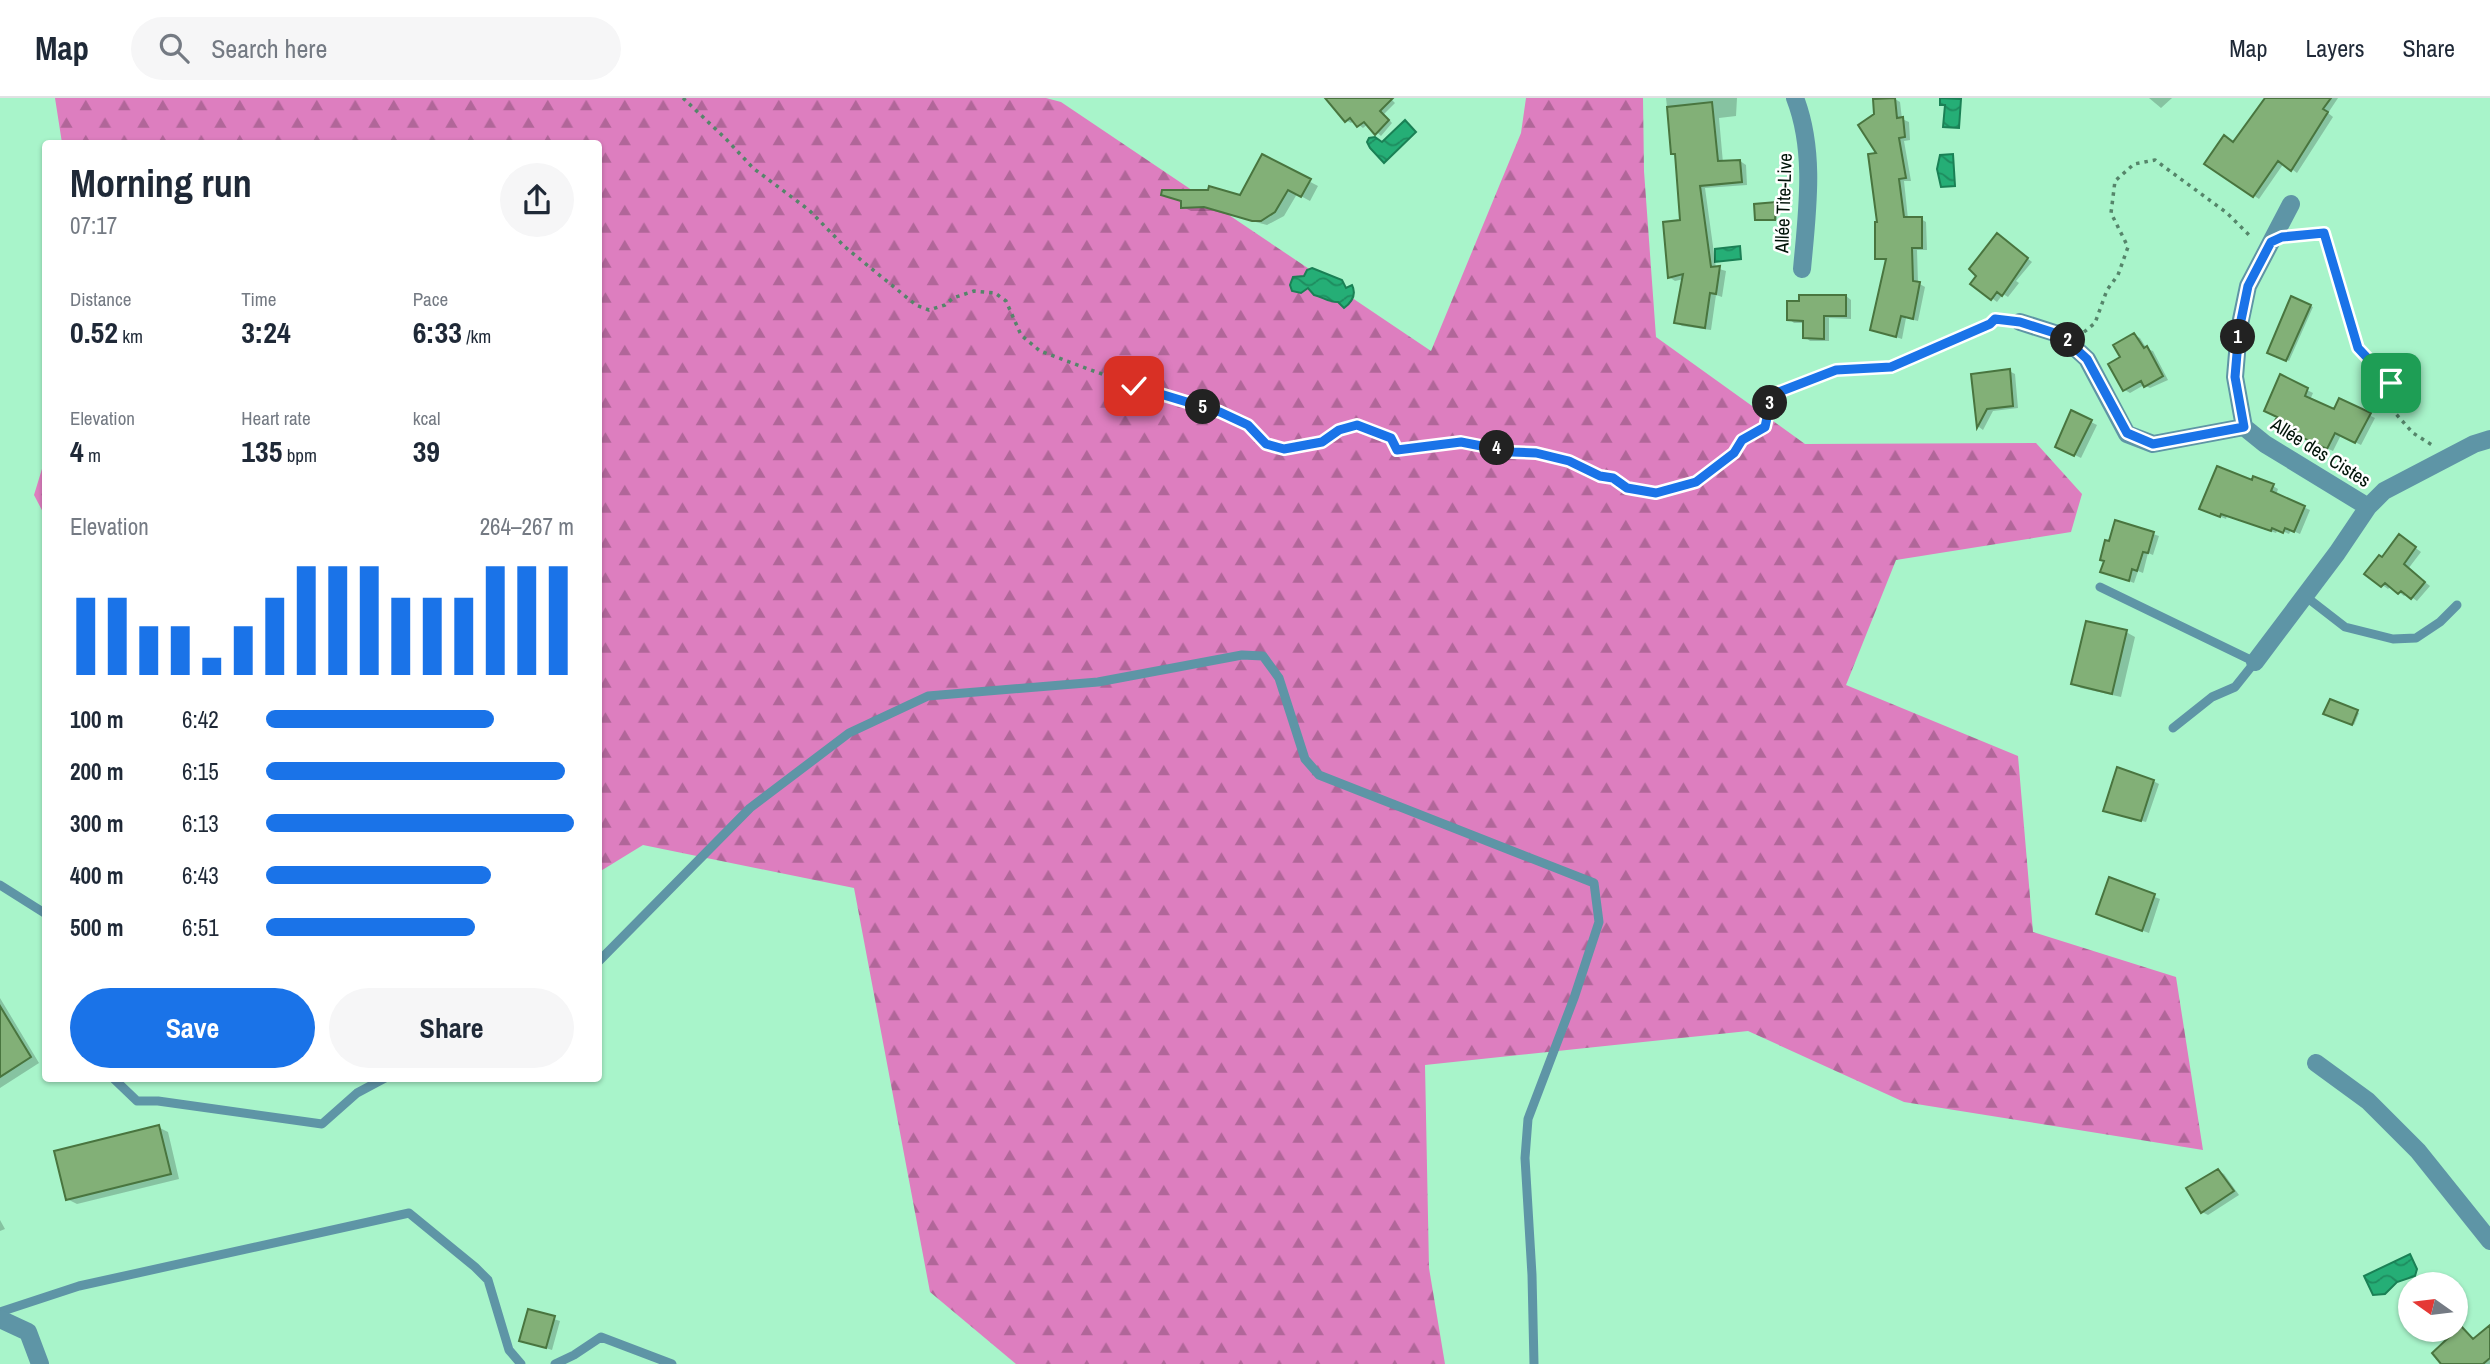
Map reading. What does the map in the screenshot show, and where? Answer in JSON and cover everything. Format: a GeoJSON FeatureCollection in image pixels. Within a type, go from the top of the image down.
{"type":"FeatureCollection","features":[{"type":"Feature","properties":{"kind":"street","name":"Allée Tite-Live"},"geometry":{"type":"LineString","coordinates":[[1795,98],[1801,113],[1808,165],[1808,213],[1802,269]]}},
{"type":"Feature","properties":{"kind":"street"},"geometry":{"type":"LineString","coordinates":[[2244,427],[2235,377],[2239,330],[2248,286],[2291,204]]}},
{"type":"Feature","properties":{"kind":"street","name":"Allée des Cistes"},"geometry":{"type":"LineString","coordinates":[[2020,322],[2061,335],[2087,359],[2127,433],[2153,444],[2244,427],[2265,444],[2368,507]]}},
{"type":"Feature","properties":{"kind":"street"},"geometry":{"type":"LineString","coordinates":[[2255,662],[2368,507],[2385,491],[2474,444],[2490,439]]}},
{"type":"Feature","properties":{"kind":"street"},"geometry":{"type":"LineString","coordinates":[[2316,1063],[2368,1101],[2417,1151],[2490,1241]]}},
{"type":"Feature","properties":{"kind":"street"},"geometry":{"type":"LineString","coordinates":[[0,1319],[28,1332],[40,1364]]}},
{"type":"Feature","properties":{"kind":"lane"},"geometry":{"type":"LineString","coordinates":[[2100,587],[2255,662],[2235,687],[2212,697],[2173,728]]}},
{"type":"Feature","properties":{"kind":"lane"},"geometry":{"type":"LineString","coordinates":[[2305,596],[2345,627],[2393,639],[2416,638],[2440,622],[2458,605]]}},
{"type":"Feature","properties":{"kind":"lane"},"geometry":{"type":"LineString","coordinates":[[602,958],[750,808],[849,733],[928,696],[1098,681],[1242,655],[1263,656],[1279,678],[1305,759],[1320,775],[1594,883],[1600,922],[1528,1119],[1525,1158],[1534,1364]]}},
{"type":"Feature","properties":{"kind":"lane"},"geometry":{"type":"LineString","coordinates":[[0,885],[42,911]]}},
{"type":"Feature","properties":{"kind":"lane"},"geometry":{"type":"LineString","coordinates":[[117,1082],[137,1101],[158,1101],[322,1124],[357,1093],[378,1082]]}},
{"type":"Feature","properties":{"kind":"lane"},"geometry":{"type":"LineString","coordinates":[[0,1312],[79,1286],[408,1213],[488,1280],[509,1350],[522,1364]]}},
{"type":"Feature","properties":{"kind":"lane"},"geometry":{"type":"LineString","coordinates":[[555,1364],[601,1337],[672,1364]]}},
{"type":"Feature","properties":{"kind":"path"},"geometry":{"type":"LineString","coordinates":[[682,98],[753,168],[808,210],[845,247],[916,305],[929,310],[974,291],[995,293],[1006,301],[1021,335],[1040,351],[1134,386],[1220,412],[1248,425],[1266,444],[1284,449],[1322,442],[1339,430],[1357,425],[1391,438],[1397,450],[1461,442],[1512,452],[1536,453],[1569,461],[1600,476],[1613,478],[1627,488],[1656,493],[1696,482],[1714,470],[1734,453],[1742,440],[1765,427],[1771,399],[1779,392],[1836,370],[1891,367],[1990,324],[1995,319],[2020,322]]}},
{"type":"Feature","properties":{"kind":"path"},"geometry":{"type":"LineString","coordinates":[[2066,339],[2084,333],[2095,323],[2107,290],[2119,275],[2128,247],[2111,213],[2115,181],[2134,163],[2155,160],[2227,213],[2253,238],[2271,242],[2282,237],[2324,233],[2358,348],[2391,383],[2396,414],[2413,433],[2451,456]]}},
{"type":"Feature","properties":{"kind":"green space"},"geometry":{"type":"Polygon","coordinates":[[[55,98],[1046,98],[1061,102],[1431,351],[1521,133],[1526,98],[1643,98],[1644,171],[1656,337],[1805,444],[2036,443],[2082,494],[2071,532],[1896,560],[1846,685],[2018,756],[2033,932],[2176,977],[2203,1150],[1904,1102],[1748,1031],[1425,1065],[1429,1268],[1445,1364],[1016,1364],[930,1292],[854,888],[643,845],[602,870],[602,140],[62,140],[55,98]]]}},
{"type":"Feature","properties":{"kind":"green space"},"geometry":{"type":"Polygon","coordinates":[[[42,469],[42,510],[34,495],[42,469]]]}},
{"type":"Feature","properties":{"kind":"water"},"geometry":{"type":"Polygon","coordinates":[[[1940,98],[1961,99],[1959,128],[1943,127],[1945,105],[1940,105],[1940,98]]]}},
{"type":"Feature","properties":{"kind":"water"},"geometry":{"type":"Polygon","coordinates":[[[1405,120],[1416,132],[1384,163],[1367,142],[1369,138],[1375,137],[1382,142],[1405,120]]]}},
{"type":"Feature","properties":{"kind":"water"},"geometry":{"type":"Polygon","coordinates":[[[1953,154],[1955,186],[1941,187],[1937,169],[1940,155],[1953,154]]]}},
{"type":"Feature","properties":{"kind":"water"},"geometry":{"type":"Polygon","coordinates":[[[1740,246],[1741,259],[1715,262],[1715,249],[1740,246]]]}},
{"type":"Feature","properties":{"kind":"water"},"geometry":{"type":"Polygon","coordinates":[[[1312,268],[1342,280],[1346,288],[1352,285],[1353,298],[1344,308],[1338,302],[1314,295],[1308,288],[1301,293],[1292,291],[1290,285],[1293,277],[1304,276],[1307,270],[1312,268]]]}},
{"type":"Feature","properties":{"kind":"water"},"geometry":{"type":"Polygon","coordinates":[[[2410,1254],[2417,1269],[2416,1272],[2398,1272],[2398,1282],[2385,1294],[2373,1295],[2364,1276],[2410,1254]]]}},
{"type":"Feature","properties":{"kind":"building"},"geometry":{"type":"Polygon","coordinates":[[[1325,98],[1393,98],[1380,111],[1389,120],[1375,135],[1364,122],[1357,127],[1350,118],[1345,122],[1325,98]]]}},
{"type":"Feature","properties":{"kind":"building"},"geometry":{"type":"Polygon","coordinates":[[[1895,98],[1897,118],[1903,117],[1905,137],[1899,138],[1906,178],[1899,179],[1904,217],[1922,217],[1922,248],[1912,248],[1913,281],[1920,282],[1913,319],[1901,316],[1896,337],[1870,330],[1886,259],[1875,259],[1877,222],[1868,154],[1876,153],[1858,125],[1874,114],[1873,99],[1895,98]]]}},
{"type":"Feature","properties":{"kind":"building"},"geometry":{"type":"Polygon","coordinates":[[[2265,98],[2331,98],[2323,109],[2328,112],[2291,171],[2278,161],[2253,197],[2204,164],[2224,135],[2233,142],[2265,98]]]}},
{"type":"Feature","properties":{"kind":"building"},"geometry":{"type":"Polygon","coordinates":[[[1712,102],[1718,161],[1740,160],[1742,182],[1700,186],[1711,267],[1720,266],[1716,294],[1710,293],[1705,328],[1674,323],[1683,274],[1668,278],[1663,222],[1680,220],[1675,154],[1671,154],[1667,107],[1712,102]]]}},
{"type":"Feature","properties":{"kind":"building"},"geometry":{"type":"Polygon","coordinates":[[[1262,154],[1311,179],[1301,197],[1288,190],[1275,212],[1261,221],[1252,221],[1204,207],[1181,208],[1181,201],[1161,195],[1162,190],[1208,190],[1209,186],[1240,195],[1262,154]]]}},
{"type":"Feature","properties":{"kind":"building"},"geometry":{"type":"Polygon","coordinates":[[[1776,202],[1775,220],[1755,220],[1754,204],[1776,202]]]}},
{"type":"Feature","properties":{"kind":"building"},"geometry":{"type":"Polygon","coordinates":[[[1997,233],[2028,258],[2002,296],[1997,292],[1991,300],[1970,284],[1976,276],[1969,269],[1997,233]]]}},
{"type":"Feature","properties":{"kind":"building"},"geometry":{"type":"Polygon","coordinates":[[[1799,295],[1846,295],[1846,316],[1824,316],[1824,339],[1803,338],[1803,321],[1787,320],[1787,301],[1799,301],[1799,295]]]}},
{"type":"Feature","properties":{"kind":"building"},"geometry":{"type":"Polygon","coordinates":[[[2291,296],[2311,305],[2286,361],[2267,353],[2291,296]]]}},
{"type":"Feature","properties":{"kind":"building"},"geometry":{"type":"Polygon","coordinates":[[[2134,333],[2144,348],[2147,346],[2163,376],[2144,387],[2141,381],[2123,391],[2108,364],[2120,357],[2113,345],[2134,333]]]}},
{"type":"Feature","properties":{"kind":"building"},"geometry":{"type":"Polygon","coordinates":[[[2010,369],[2013,406],[1987,409],[1977,428],[1971,374],[2010,369]]]}},
{"type":"Feature","properties":{"kind":"building"},"geometry":{"type":"Polygon","coordinates":[[[2280,374],[2308,388],[2305,396],[2334,409],[2339,398],[2371,413],[2355,443],[2335,433],[2327,449],[2273,424],[2277,417],[2264,411],[2280,374]]]}},
{"type":"Feature","properties":{"kind":"building"},"geometry":{"type":"Polygon","coordinates":[[[2071,410],[2092,420],[2074,456],[2055,447],[2071,410]]]}},
{"type":"Feature","properties":{"kind":"building"},"geometry":{"type":"Polygon","coordinates":[[[2217,466],[2252,480],[2253,476],[2274,484],[2271,491],[2305,506],[2294,532],[2285,528],[2283,533],[2272,528],[2271,531],[2199,509],[2217,466]]]}},
{"type":"Feature","properties":{"kind":"building"},"geometry":{"type":"Polygon","coordinates":[[[2115,520],[2154,532],[2148,553],[2143,552],[2137,571],[2132,569],[2129,581],[2100,572],[2104,561],[2100,560],[2105,540],[2109,541],[2115,520]]]}},
{"type":"Feature","properties":{"kind":"building"},"geometry":{"type":"Polygon","coordinates":[[[2399,534],[2416,547],[2404,564],[2425,582],[2411,599],[2401,591],[2398,594],[2385,583],[2381,587],[2364,574],[2379,555],[2382,557],[2399,534]]]}},
{"type":"Feature","properties":{"kind":"building"},"geometry":{"type":"Polygon","coordinates":[[[2086,621],[2127,630],[2112,694],[2071,684],[2086,621]]]}},
{"type":"Feature","properties":{"kind":"building"},"geometry":{"type":"Polygon","coordinates":[[[2330,699],[2358,710],[2352,725],[2323,714],[2330,699]]]}},
{"type":"Feature","properties":{"kind":"building"},"geometry":{"type":"Polygon","coordinates":[[[2117,767],[2154,780],[2141,821],[2103,811],[2117,767]]]}},
{"type":"Feature","properties":{"kind":"building"},"geometry":{"type":"Polygon","coordinates":[[[2109,877],[2155,894],[2142,931],[2096,914],[2109,877]]]}},
{"type":"Feature","properties":{"kind":"building"},"geometry":{"type":"Polygon","coordinates":[[[0,1006],[31,1057],[0,1077],[0,1006]]]}},
{"type":"Feature","properties":{"kind":"building"},"geometry":{"type":"Polygon","coordinates":[[[159,1125],[171,1174],[66,1200],[54,1151],[159,1125]]]}},
{"type":"Feature","properties":{"kind":"building"},"geometry":{"type":"Polygon","coordinates":[[[2218,1169],[2234,1191],[2201,1213],[2186,1188],[2218,1169]]]}},
{"type":"Feature","properties":{"kind":"building"},"geometry":{"type":"Polygon","coordinates":[[[528,1309],[555,1316],[546,1348],[519,1341],[528,1309]]]}},
{"type":"Feature","properties":{"kind":"building"},"geometry":{"type":"Polygon","coordinates":[[[2490,1325],[2490,1358],[2483,1364],[2441,1364],[2432,1353],[2444,1342],[2468,1342],[2468,1334],[2473,1339],[2490,1325]]]}},
{"type":"Feature","properties":{"kind":"route"},"geometry":{"type":"LineString","coordinates":[[1134,386],[1220,412],[1248,425],[1266,444],[1284,449],[1322,442],[1339,430],[1357,425],[1391,438],[1397,450],[1461,442],[1512,452],[1536,453],[1569,461],[1600,476],[1613,478],[1627,488],[1656,493],[1696,482],[1714,470],[1734,453],[1742,440],[1765,427],[1771,399],[1779,392],[1836,370],[1891,367],[1990,324],[1995,319],[2020,322],[2061,335],[2087,359],[2127,433],[2153,444],[2244,427],[2235,377],[2239,330],[2248,286],[2271,242],[2282,237],[2324,233],[2358,348],[2391,383]]}}]}
